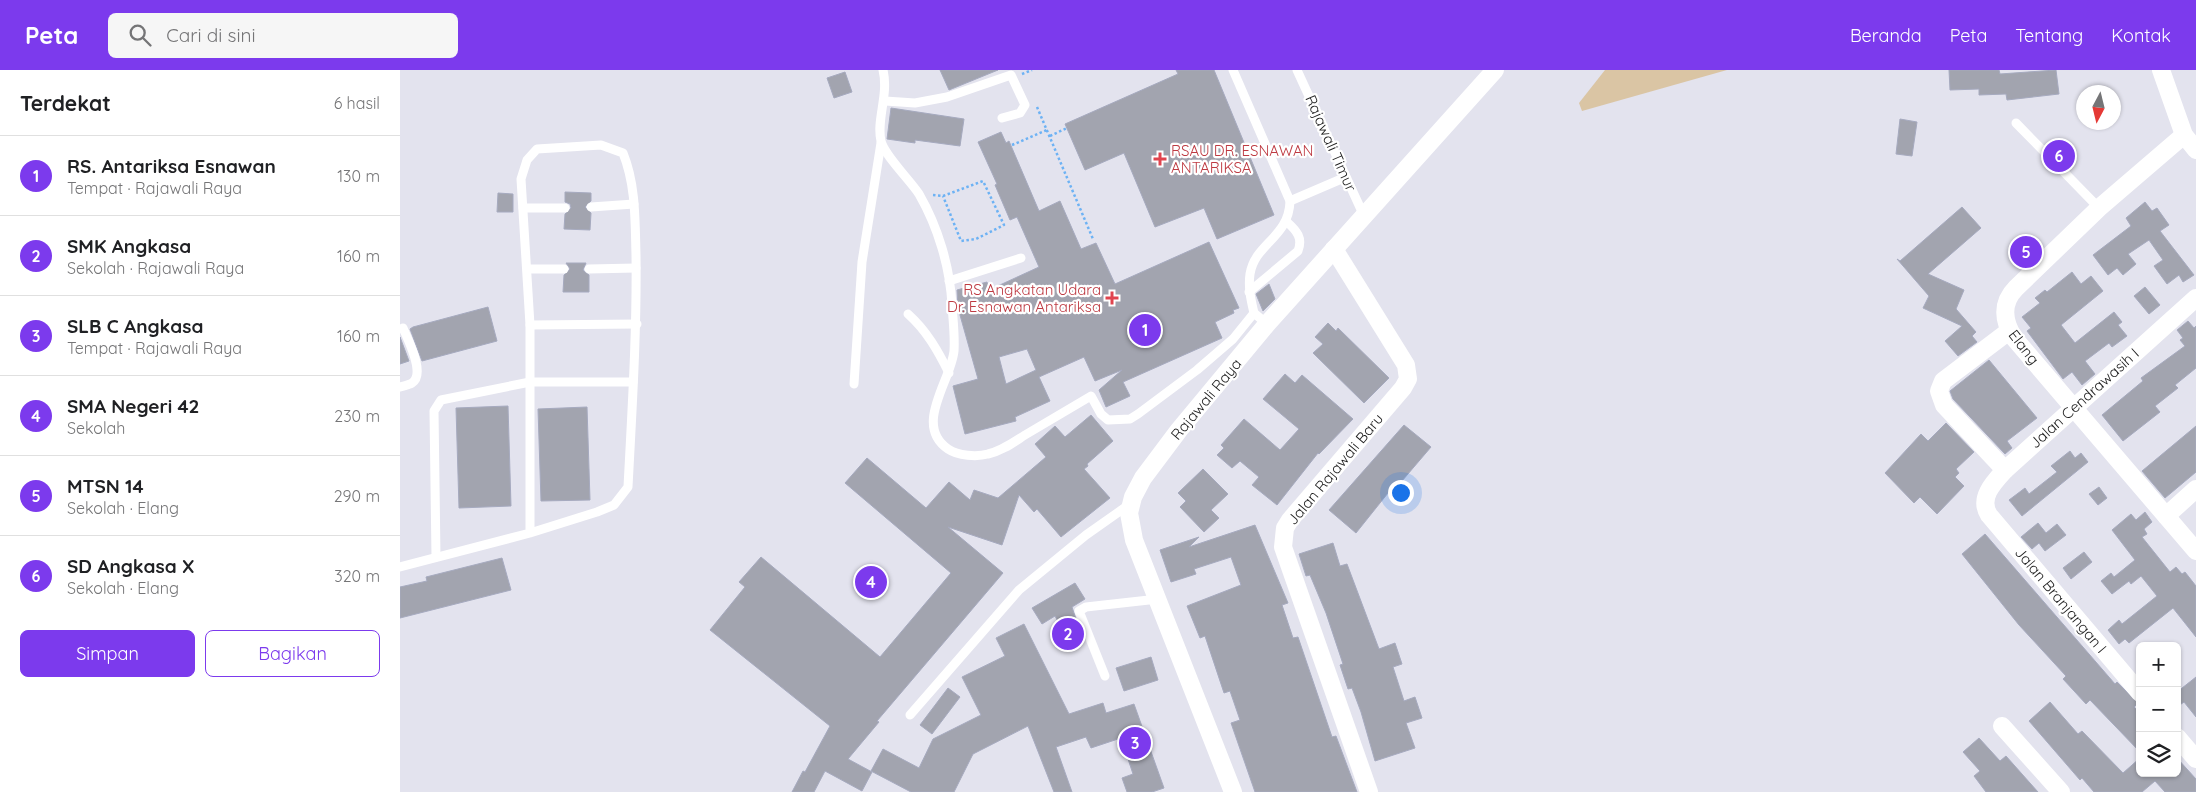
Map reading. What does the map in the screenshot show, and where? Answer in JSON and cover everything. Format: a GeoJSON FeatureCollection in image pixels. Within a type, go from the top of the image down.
{"type":"FeatureCollection","features":[{"type":"Feature","properties":{"kind":"street","name":"Rajawali Raya"},"geometry":{"type":"LineString","coordinates":[[1233,792],[1131,532],[1130,504],[1140,484],[1178,430],[1261,319],[1334,249],[1495,70]]}},
{"type":"Feature","properties":{"kind":"street"},"geometry":{"type":"LineString","coordinates":[[2161,70],[2184,135],[2196,150]]}},
{"type":"Feature","properties":{"kind":"street","name":"Elang"},"geometry":{"type":"LineString","coordinates":[[2184,135],[2100,208],[2011,294],[2005,307],[2010,331],[2196,551]]}},
{"type":"Feature","properties":{"kind":"street","name":"Jalan Rajawali Baru"},"geometry":{"type":"LineString","coordinates":[[1334,249],[1406,365],[1408,380],[1290,520],[1285,528],[1283,547],[1369,792]]}},
{"type":"Feature","properties":{"kind":"street","name":"Jalan Cendrawasih I"},"geometry":{"type":"LineString","coordinates":[[1985,506],[1989,490],[2005,470],[2196,298]]}},
{"type":"Feature","properties":{"kind":"street"},"geometry":{"type":"LineString","coordinates":[[2005,470],[1944,406],[1939,391],[1944,381],[2010,331]]}},
{"type":"Feature","properties":{"kind":"street"},"geometry":{"type":"LineString","coordinates":[[2166,516],[2196,489]]}},
{"type":"Feature","properties":{"kind":"street","name":"Jalan Branjangan I"},"geometry":{"type":"LineString","coordinates":[[1985,506],[1989,516],[2136,688]]}},
{"type":"Feature","properties":{"kind":"street"},"geometry":{"type":"LineString","coordinates":[[2002,726],[2061,792]]}},
{"type":"Feature","properties":{"kind":"street"},"geometry":{"type":"LineString","coordinates":[[2181,742],[2196,759]]}},
{"type":"Feature","properties":{"kind":"lane"},"geometry":{"type":"LineString","coordinates":[[854,384],[862,262],[881,143],[880,129],[885,101],[886,82],[883,70]]}},
{"type":"Feature","properties":{"kind":"lane"},"geometry":{"type":"LineString","coordinates":[[881,143],[918,194],[942,245],[949,282],[954,351],[949,373],[934,411],[934,430],[947,448],[956,452],[988,454],[1000,450],[1091,396],[1101,414],[1108,420],[1130,419],[1197,370],[1233,339],[1261,319],[1249,292],[1250,273],[1254,263],[1287,222],[1290,201],[1233,70]]}},
{"type":"Feature","properties":{"kind":"lane","name":"Rajawali Timur"},"geometry":{"type":"LineString","coordinates":[[1297,70],[1364,216]]}},
{"type":"Feature","properties":{"kind":"lane"},"geometry":{"type":"LineString","coordinates":[[885,101],[916,103],[947,97],[1011,75],[1025,105],[1020,113],[1002,118]]}},
{"type":"Feature","properties":{"kind":"lane"},"geometry":{"type":"LineString","coordinates":[[2016,123],[2100,208]]}},
{"type":"Feature","properties":{"kind":"lane"},"geometry":{"type":"LineString","coordinates":[[400,567],[530,533],[597,512],[614,505],[628,487],[636,324],[634,204],[628,165],[623,153],[601,145],[537,148],[527,160],[521,180],[530,325],[530,533]]}},
{"type":"Feature","properties":{"kind":"lane"},"geometry":{"type":"LineString","coordinates":[[1290,201],[1346,177]]}},
{"type":"Feature","properties":{"kind":"lane"},"geometry":{"type":"LineString","coordinates":[[591,207],[634,204]]}},
{"type":"Feature","properties":{"kind":"lane"},"geometry":{"type":"LineString","coordinates":[[523,208],[565,208]]}},
{"type":"Feature","properties":{"kind":"lane"},"geometry":{"type":"LineString","coordinates":[[1249,292],[1298,251],[1301,243],[1300,236],[1287,222]]}},
{"type":"Feature","properties":{"kind":"lane"},"geometry":{"type":"LineString","coordinates":[[949,282],[1021,258]]}},
{"type":"Feature","properties":{"kind":"lane"},"geometry":{"type":"LineString","coordinates":[[590,269],[636,268]]}},
{"type":"Feature","properties":{"kind":"lane"},"geometry":{"type":"LineString","coordinates":[[528,269],[564,269]]}},
{"type":"Feature","properties":{"kind":"lane"},"geometry":{"type":"LineString","coordinates":[[908,314],[921,326],[937,348],[949,373]]}},
{"type":"Feature","properties":{"kind":"lane"},"geometry":{"type":"LineString","coordinates":[[530,325],[636,324]]}},
{"type":"Feature","properties":{"kind":"lane"},"geometry":{"type":"LineString","coordinates":[[400,387],[412,383],[417,377],[418,368],[403,328]]}},
{"type":"Feature","properties":{"kind":"lane"},"geometry":{"type":"LineString","coordinates":[[436,557],[434,411],[442,400],[530,382],[633,382]]}},
{"type":"Feature","properties":{"kind":"lane"},"geometry":{"type":"LineString","coordinates":[[910,715],[1018,590],[1086,535],[1130,504]]}},
{"type":"Feature","properties":{"kind":"lane"},"geometry":{"type":"LineString","coordinates":[[1105,676],[1079,611],[1086,607],[1158,599]]}},
{"type":"Feature","properties":{"kind":"path"},"geometry":{"type":"LineString","coordinates":[[1022,70],[1027,82]]}},
{"type":"Feature","properties":{"kind":"path"},"geometry":{"type":"LineString","coordinates":[[1037,106],[1093,239]]}},
{"type":"Feature","properties":{"kind":"path"},"geometry":{"type":"LineString","coordinates":[[1050,136],[1067,128]]}},
{"type":"Feature","properties":{"kind":"path"},"geometry":{"type":"LineString","coordinates":[[1012,145],[1047,130]]}},
{"type":"Feature","properties":{"kind":"path"},"geometry":{"type":"LineString","coordinates":[[918,194],[943,196],[976,181],[983,181],[1004,224],[976,239],[961,241],[943,196]]}},
{"type":"Feature","properties":{"kind":"shaded area"},"geometry":{"type":"Polygon","coordinates":[[[1605,70],[1727,70],[1582,111],[1579,103],[1605,70]]]}},
{"type":"Feature","properties":{"kind":"building"},"geometry":{"type":"Polygon","coordinates":[[[940,70],[998,70],[949,90],[940,70]]]}},
{"type":"Feature","properties":{"kind":"building"},"geometry":{"type":"Polygon","coordinates":[[[1176,70],[1214,70],[1274,215],[1217,239],[1204,208],[1155,227],[1124,153],[1085,170],[1065,124],[1178,74],[1176,70]]]}},
{"type":"Feature","properties":{"kind":"building"},"geometry":{"type":"Polygon","coordinates":[[[1949,70],[1999,70],[2000,74],[2056,70],[2059,94],[2007,100],[2006,94],[1979,95],[1979,89],[1950,90],[1949,70]]]}},
{"type":"Feature","properties":{"kind":"building"},"geometry":{"type":"Polygon","coordinates":[[[845,72],[852,92],[834,98],[827,78],[845,72]]]}},
{"type":"Feature","properties":{"kind":"building"},"geometry":{"type":"Polygon","coordinates":[[[891,108],[964,119],[960,146],[915,140],[915,143],[887,139],[891,108]]]}},
{"type":"Feature","properties":{"kind":"building"},"geometry":{"type":"Polygon","coordinates":[[[1900,119],[1917,122],[1912,156],[1896,154],[1900,119]]]}},
{"type":"Feature","properties":{"kind":"building"},"geometry":{"type":"Polygon","coordinates":[[[1001,132],[1006,143],[1009,141],[1039,211],[1060,201],[1081,249],[1096,243],[1115,284],[1209,242],[1239,308],[1233,310],[1234,313],[1215,322],[1222,338],[1123,382],[1130,396],[1106,407],[1099,390],[1122,370],[1095,381],[1084,357],[1039,377],[1050,401],[1015,417],[1016,421],[965,434],[953,386],[978,379],[958,308],[957,290],[987,282],[989,290],[1039,267],[1017,217],[1010,220],[995,185],[997,184],[978,142],[1001,132]],[[1027,349],[999,357],[1006,384],[1036,370],[1027,349]]]}},
{"type":"Feature","properties":{"kind":"building"},"geometry":{"type":"Polygon","coordinates":[[[565,192],[591,193],[591,201],[585,207],[591,213],[590,230],[564,229],[565,214],[571,208],[570,204],[565,202],[565,192]]]}},
{"type":"Feature","properties":{"kind":"building"},"geometry":{"type":"Polygon","coordinates":[[[498,193],[513,194],[513,212],[497,212],[498,193]]]}},
{"type":"Feature","properties":{"kind":"building"},"geometry":{"type":"Polygon","coordinates":[[[2145,202],[2152,211],[2157,208],[2169,225],[2160,231],[2194,275],[2183,282],[2179,275],[2167,284],[2154,266],[2163,260],[2149,240],[2128,254],[2136,264],[2123,275],[2117,268],[2108,275],[2093,255],[2131,226],[2126,218],[2145,202]]]}},
{"type":"Feature","properties":{"kind":"building"},"geometry":{"type":"Polygon","coordinates":[[[1962,207],[1981,228],[1928,274],[1964,290],[1956,309],[1976,332],[1972,336],[1977,342],[1958,356],[1945,341],[1962,326],[1923,308],[1929,296],[1897,259],[1900,261],[1962,207]]]}},
{"type":"Feature","properties":{"kind":"building"},"geometry":{"type":"Polygon","coordinates":[[[566,263],[586,263],[583,270],[589,275],[589,292],[563,292],[564,275],[570,269],[566,263]]]}},
{"type":"Feature","properties":{"kind":"building"},"geometry":{"type":"Polygon","coordinates":[[[2072,272],[2081,284],[2091,276],[2103,291],[2061,325],[2075,343],[2114,312],[2122,322],[2118,325],[2127,336],[2112,347],[2109,343],[2085,361],[2095,374],[2082,385],[2072,372],[2063,379],[2027,331],[2031,328],[2022,317],[2040,303],[2035,298],[2045,290],[2047,292],[2072,272]]]}},
{"type":"Feature","properties":{"kind":"building"},"geometry":{"type":"Polygon","coordinates":[[[1269,284],[1275,299],[1263,311],[1256,294],[1269,284]]]}},
{"type":"Feature","properties":{"kind":"building"},"geometry":{"type":"Polygon","coordinates":[[[2145,287],[2160,305],[2149,314],[2134,296],[2145,287]]]}},
{"type":"Feature","properties":{"kind":"building"},"geometry":{"type":"Polygon","coordinates":[[[488,307],[497,341],[422,361],[410,329],[488,307]]]}},
{"type":"Feature","properties":{"kind":"building"},"geometry":{"type":"Polygon","coordinates":[[[2188,321],[2194,328],[2196,326],[2196,368],[2175,385],[2178,388],[2155,406],[2160,412],[2123,441],[2102,415],[2143,381],[2141,378],[2185,346],[2180,340],[2183,338],[2177,330],[2188,321]]]}},
{"type":"Feature","properties":{"kind":"building"},"geometry":{"type":"Polygon","coordinates":[[[1328,323],[1336,331],[1338,328],[1389,378],[1364,403],[1313,353],[1323,344],[1315,337],[1328,323]]]}},
{"type":"Feature","properties":{"kind":"building"},"geometry":{"type":"Polygon","coordinates":[[[400,337],[409,361],[400,364],[400,337]]]}},
{"type":"Feature","properties":{"kind":"building"},"geometry":{"type":"Polygon","coordinates":[[[1989,360],[2037,418],[2007,441],[2012,448],[2005,454],[1953,399],[1950,391],[1989,360]]]}},
{"type":"Feature","properties":{"kind":"building"},"geometry":{"type":"Polygon","coordinates":[[[1285,374],[1295,383],[1302,375],[1353,419],[1318,453],[1277,505],[1252,485],[1259,477],[1240,461],[1232,468],[1217,455],[1224,448],[1221,445],[1244,419],[1280,450],[1299,429],[1263,399],[1285,374]]]}},
{"type":"Feature","properties":{"kind":"building"},"geometry":{"type":"Polygon","coordinates":[[[508,406],[511,506],[459,508],[456,408],[508,406]]]}},
{"type":"Feature","properties":{"kind":"building"},"geometry":{"type":"Polygon","coordinates":[[[587,407],[590,500],[541,501],[538,409],[587,407]]]}},
{"type":"Feature","properties":{"kind":"building"},"geometry":{"type":"Polygon","coordinates":[[[1091,415],[1113,441],[1087,464],[1088,466],[1084,469],[1110,498],[1061,537],[1037,509],[1034,512],[1019,495],[1002,545],[948,527],[1003,573],[877,721],[879,722],[848,759],[872,772],[862,791],[825,771],[814,792],[792,792],[830,726],[710,630],[745,587],[739,582],[761,557],[880,657],[951,573],[845,483],[867,458],[926,508],[949,482],[970,500],[974,490],[998,498],[1046,457],[1035,444],[1055,426],[1065,437],[1091,415]]]}},
{"type":"Feature","properties":{"kind":"building"},"geometry":{"type":"Polygon","coordinates":[[[1946,423],[1974,452],[1956,469],[1959,473],[1955,477],[1964,486],[1937,514],[1920,497],[1914,503],[1885,473],[1921,434],[1928,441],[1946,423]]]}},
{"type":"Feature","properties":{"kind":"building"},"geometry":{"type":"Polygon","coordinates":[[[1404,425],[1431,447],[1390,495],[1388,493],[1356,533],[1329,510],[1404,425]]]}},
{"type":"Feature","properties":{"kind":"building"},"geometry":{"type":"Polygon","coordinates":[[[2196,426],[2196,472],[2165,498],[2142,471],[2196,426]]]}},
{"type":"Feature","properties":{"kind":"building"},"geometry":{"type":"Polygon","coordinates":[[[2070,451],[2075,458],[2081,453],[2088,462],[2022,516],[2009,500],[2025,488],[2029,494],[2057,472],[2051,466],[2070,451]]]}},
{"type":"Feature","properties":{"kind":"building"},"geometry":{"type":"Polygon","coordinates":[[[1203,469],[1228,494],[1211,510],[1219,518],[1204,532],[1180,507],[1186,501],[1178,493],[1203,469]]]}},
{"type":"Feature","properties":{"kind":"building"},"geometry":{"type":"Polygon","coordinates":[[[2099,487],[2107,498],[2098,505],[2089,494],[2099,487]]]}},
{"type":"Feature","properties":{"kind":"building"},"geometry":{"type":"Polygon","coordinates":[[[2145,512],[2152,522],[2144,529],[2147,534],[2142,537],[2170,572],[2176,567],[2182,574],[2185,572],[2196,586],[2196,637],[2173,608],[2129,643],[2125,639],[2119,644],[2108,630],[2119,620],[2122,624],[2157,596],[2141,576],[2131,584],[2129,581],[2112,594],[2101,581],[2111,573],[2114,577],[2135,560],[2112,530],[2131,514],[2136,520],[2145,512]]]}},
{"type":"Feature","properties":{"kind":"building"},"geometry":{"type":"Polygon","coordinates":[[[2038,523],[2046,533],[2057,524],[2066,535],[2045,551],[2039,543],[2032,549],[2021,537],[2038,523]]]}},
{"type":"Feature","properties":{"kind":"building"},"geometry":{"type":"Polygon","coordinates":[[[1255,525],[1288,603],[1282,605],[1293,638],[1298,637],[1332,737],[1336,736],[1357,792],[1255,792],[1231,723],[1240,720],[1230,691],[1224,693],[1205,636],[1200,638],[1187,606],[1241,585],[1231,557],[1194,569],[1196,574],[1171,582],[1160,550],[1199,537],[1189,547],[1255,525]]]}},
{"type":"Feature","properties":{"kind":"building"},"geometry":{"type":"Polygon","coordinates":[[[1985,534],[2115,684],[2117,682],[2136,701],[2134,707],[2136,709],[2136,748],[2090,700],[2086,704],[2063,679],[2066,676],[2019,625],[1962,554],[1985,534]]]}},
{"type":"Feature","properties":{"kind":"building"},"geometry":{"type":"Polygon","coordinates":[[[1333,543],[1340,566],[1347,564],[1379,649],[1395,643],[1402,664],[1393,667],[1404,701],[1415,697],[1422,718],[1406,723],[1415,748],[1375,761],[1361,712],[1352,688],[1348,689],[1340,665],[1343,664],[1326,613],[1310,575],[1306,576],[1299,554],[1333,543]]]}},
{"type":"Feature","properties":{"kind":"building"},"geometry":{"type":"Polygon","coordinates":[[[2084,552],[2092,562],[2071,579],[2063,568],[2084,552]]]}},
{"type":"Feature","properties":{"kind":"building"},"geometry":{"type":"Polygon","coordinates":[[[502,558],[511,590],[400,618],[400,587],[427,581],[426,577],[502,558]]]}},
{"type":"Feature","properties":{"kind":"building"},"geometry":{"type":"Polygon","coordinates":[[[1075,583],[1085,599],[1072,607],[1076,619],[1061,627],[1055,616],[1042,624],[1032,608],[1075,583]]]}},
{"type":"Feature","properties":{"kind":"building"},"geometry":{"type":"Polygon","coordinates":[[[1024,624],[1069,714],[1103,703],[1106,713],[1134,704],[1164,788],[1152,792],[1127,792],[1122,778],[1133,774],[1121,738],[1091,748],[1086,737],[1056,747],[1072,792],[1054,792],[1028,726],[973,754],[954,792],[911,792],[871,771],[883,749],[919,768],[933,739],[981,715],[962,677],[1005,656],[996,638],[1024,624]]]}},
{"type":"Feature","properties":{"kind":"building"},"geometry":{"type":"Polygon","coordinates":[[[1151,657],[1158,680],[1124,691],[1116,668],[1151,657]]]}},
{"type":"Feature","properties":{"kind":"building"},"geometry":{"type":"Polygon","coordinates":[[[2196,677],[2196,717],[2184,702],[2181,704],[2181,689],[2196,677]]]}},
{"type":"Feature","properties":{"kind":"building"},"geometry":{"type":"Polygon","coordinates":[[[948,688],[960,697],[932,734],[920,725],[948,688]]]}},
{"type":"Feature","properties":{"kind":"building"},"geometry":{"type":"Polygon","coordinates":[[[2050,702],[2078,734],[2082,731],[2123,773],[2136,762],[2136,777],[2181,777],[2181,762],[2196,779],[2196,792],[2165,792],[2155,781],[2142,792],[2094,792],[2082,778],[2080,780],[2029,721],[2050,702]]]}},
{"type":"Feature","properties":{"kind":"building"},"geometry":{"type":"Polygon","coordinates":[[[1979,738],[2000,761],[2006,756],[2038,792],[1986,792],[1974,776],[1980,771],[1963,752],[1979,738]]]}},
{"type":"Feature","properties":{"kind":"place","name":"SD Angkasa X"},"geometry":{"type":"Point","coordinates":[2059,156]}},
{"type":"Feature","properties":{"kind":"place","name":"RSAU DR. ESNAWAN ANTARIKSA"},"geometry":{"type":"Point","coordinates":[1160,159]}},
{"type":"Feature","properties":{"kind":"place","name":"MTSN 14"},"geometry":{"type":"Point","coordinates":[2026,252]}},
{"type":"Feature","properties":{"kind":"place","name":"RS Angkatan Udara Dr. Esnawan Antariksa"},"geometry":{"type":"Point","coordinates":[1112,298]}},
{"type":"Feature","properties":{"kind":"place","name":"RS. Antariksa Esnawan"},"geometry":{"type":"Point","coordinates":[1145,330]}},
{"type":"Feature","properties":{"kind":"place","name":"SMA Negeri 42"},"geometry":{"type":"Point","coordinates":[871,582]}},
{"type":"Feature","properties":{"kind":"place","name":"SMK Angkasa"},"geometry":{"type":"Point","coordinates":[1068,634]}},
{"type":"Feature","properties":{"kind":"place","name":"SLB C Angkasa"},"geometry":{"type":"Point","coordinates":[1135,743]}}]}
